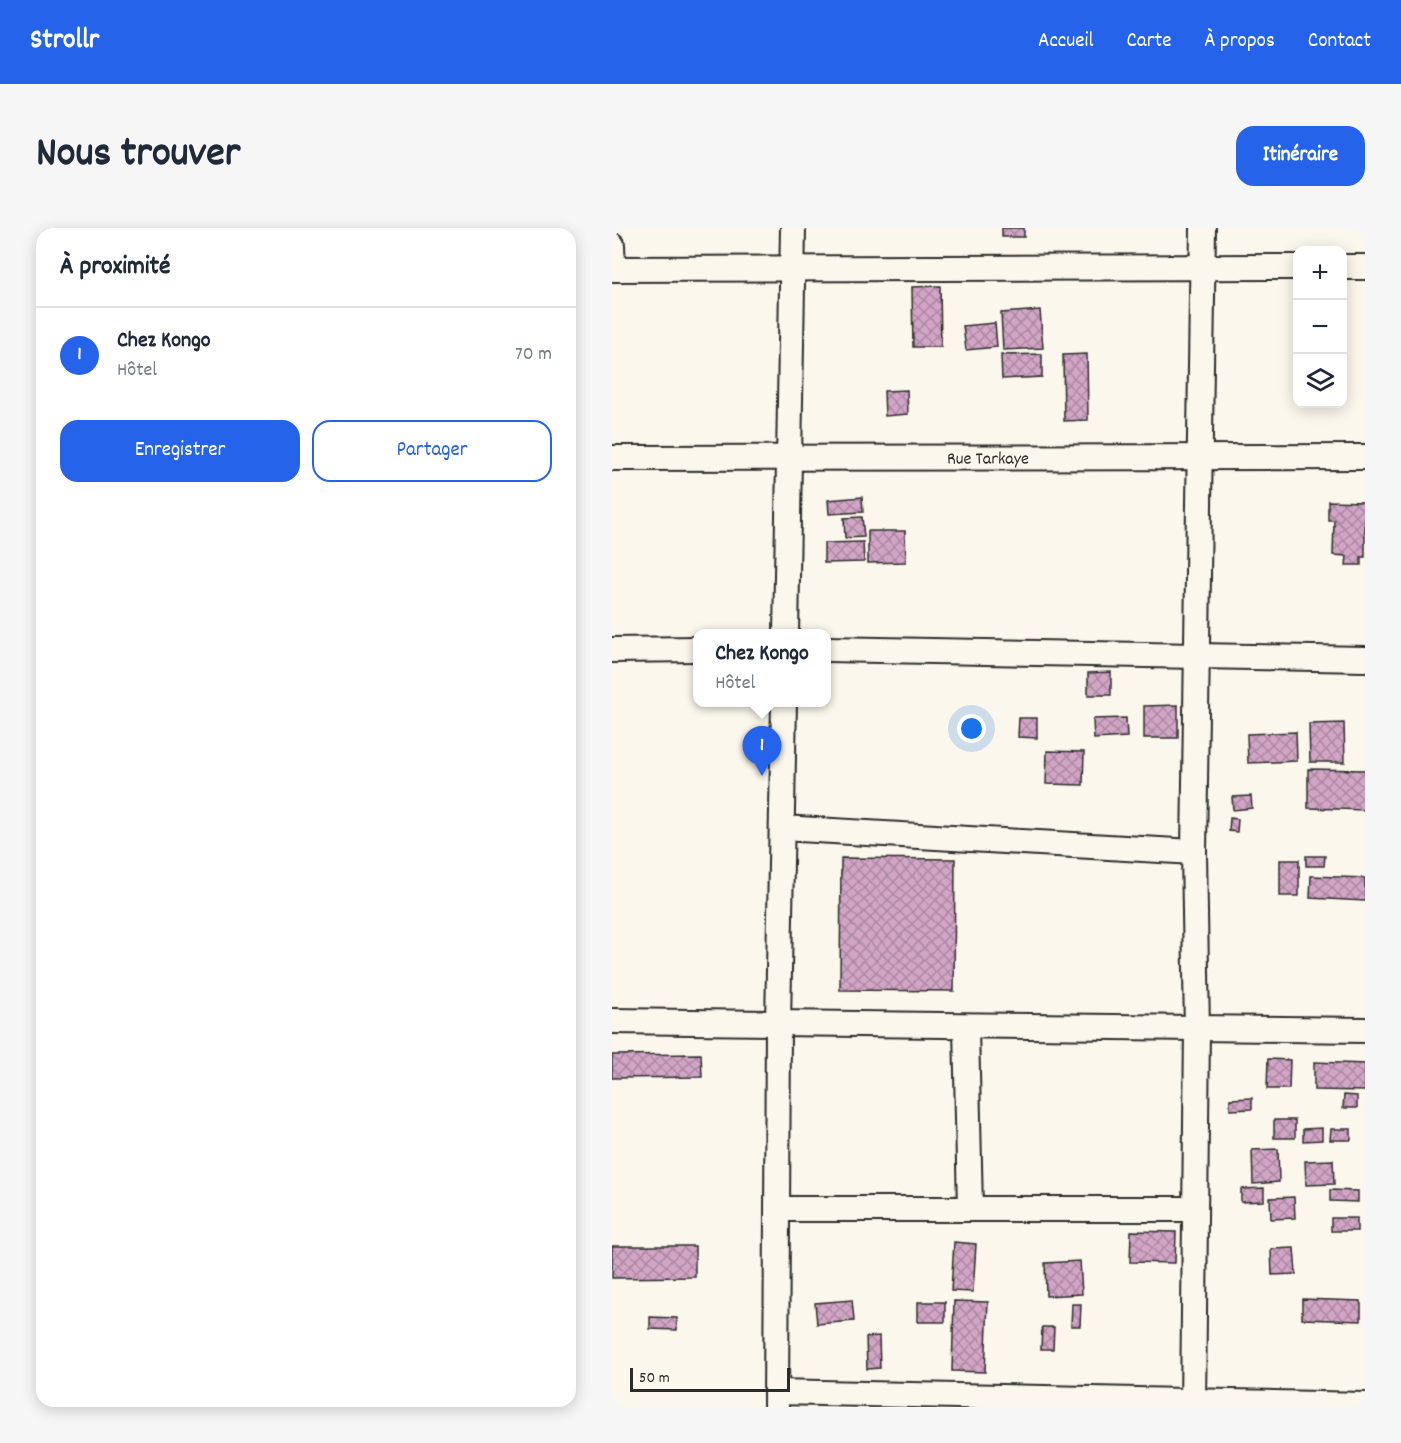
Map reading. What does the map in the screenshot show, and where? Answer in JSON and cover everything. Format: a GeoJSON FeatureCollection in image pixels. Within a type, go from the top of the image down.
{"type":"FeatureCollection","features":[{"type":"Feature","properties":{"kind":"street"},"geometry":{"type":"LineString","coordinates":[[786,629],[793,228]]}},
{"type":"Feature","properties":{"kind":"street"},"geometry":{"type":"LineString","coordinates":[[1193,1404],[1197,1030],[1194,852],[1203,228]]}},
{"type":"Feature","properties":{"kind":"street"},"geometry":{"type":"LineString","coordinates":[[612,245],[612,269],[1293,267]]}},
{"type":"Feature","properties":{"kind":"street"},"geometry":{"type":"LineString","coordinates":[[1347,267],[1365,267]]}},
{"type":"Feature","properties":{"kind":"street","name":"Rue Tarkaye"},"geometry":{"type":"LineString","coordinates":[[612,458],[1365,457]]}},
{"type":"Feature","properties":{"kind":"street"},"geometry":{"type":"LineString","coordinates":[[612,651],[693,649]]}},
{"type":"Feature","properties":{"kind":"street"},"geometry":{"type":"LineString","coordinates":[[831,649],[1365,658]]}},
{"type":"Feature","properties":{"kind":"street"},"geometry":{"type":"LineString","coordinates":[[784,707],[777,1024],[776,1400],[1365,1405]]}},
{"type":"Feature","properties":{"kind":"street"},"geometry":{"type":"LineString","coordinates":[[782,828],[1194,852]]}},
{"type":"Feature","properties":{"kind":"street"},"geometry":{"type":"LineString","coordinates":[[612,1021],[1197,1030],[1365,1030]]}},
{"type":"Feature","properties":{"kind":"street"},"geometry":{"type":"LineString","coordinates":[[966,1027],[970,1209]]}},
{"type":"Feature","properties":{"kind":"street"},"geometry":{"type":"LineString","coordinates":[[778,1209],[1195,1209]]}},
{"type":"Feature","properties":{"kind":"building"},"geometry":{"type":"Polygon","coordinates":[[[1002,228],[1024,228],[1024,237],[1002,237],[1002,228]]]}},
{"type":"Feature","properties":{"kind":"building"},"geometry":{"type":"Polygon","coordinates":[[[940,286],[941,347],[913,347],[912,287],[940,286]]]}},
{"type":"Feature","properties":{"kind":"building"},"geometry":{"type":"Polygon","coordinates":[[[1040,310],[1043,348],[1003,350],[1001,313],[1040,310]]]}},
{"type":"Feature","properties":{"kind":"building"},"geometry":{"type":"Polygon","coordinates":[[[995,323],[997,347],[966,350],[963,326],[995,323]]]}},
{"type":"Feature","properties":{"kind":"building"},"geometry":{"type":"Polygon","coordinates":[[[1042,354],[1042,377],[1002,379],[1001,355],[1042,354]]]}},
{"type":"Feature","properties":{"kind":"building"},"geometry":{"type":"Polygon","coordinates":[[[1087,354],[1088,420],[1064,421],[1063,355],[1087,354]]]}},
{"type":"Feature","properties":{"kind":"building"},"geometry":{"type":"Polygon","coordinates":[[[907,390],[908,414],[885,416],[884,391],[907,390]]]}},
{"type":"Feature","properties":{"kind":"building"},"geometry":{"type":"Polygon","coordinates":[[[862,497],[863,512],[829,514],[828,500],[862,497]]]}},
{"type":"Feature","properties":{"kind":"building"},"geometry":{"type":"Polygon","coordinates":[[[1328,501],[1365,502],[1365,557],[1361,557],[1361,565],[1346,565],[1347,556],[1333,555],[1334,520],[1328,520],[1328,501]]]}},
{"type":"Feature","properties":{"kind":"building"},"geometry":{"type":"Polygon","coordinates":[[[862,517],[864,537],[845,538],[844,518],[862,517]]]}},
{"type":"Feature","properties":{"kind":"building"},"geometry":{"type":"Polygon","coordinates":[[[868,531],[905,531],[906,562],[868,563],[868,531]]]}},
{"type":"Feature","properties":{"kind":"building"},"geometry":{"type":"Polygon","coordinates":[[[863,542],[864,562],[824,563],[824,543],[863,542]]]}},
{"type":"Feature","properties":{"kind":"building"},"geometry":{"type":"Polygon","coordinates":[[[1111,672],[1111,695],[1088,695],[1088,673],[1111,672]]]}},
{"type":"Feature","properties":{"kind":"building"},"geometry":{"type":"Polygon","coordinates":[[[1178,705],[1178,738],[1144,738],[1144,706],[1178,705]]]}},
{"type":"Feature","properties":{"kind":"building"},"geometry":{"type":"Polygon","coordinates":[[[1019,718],[1037,718],[1037,738],[1018,737],[1019,718]]]}},
{"type":"Feature","properties":{"kind":"building"},"geometry":{"type":"Polygon","coordinates":[[[1126,718],[1127,737],[1094,739],[1093,719],[1126,718]]]}},
{"type":"Feature","properties":{"kind":"building"},"geometry":{"type":"Polygon","coordinates":[[[1344,723],[1345,762],[1310,762],[1309,724],[1344,723]]]}},
{"type":"Feature","properties":{"kind":"building"},"geometry":{"type":"Polygon","coordinates":[[[1296,732],[1297,761],[1248,763],[1247,734],[1296,732]]]}},
{"type":"Feature","properties":{"kind":"building"},"geometry":{"type":"Polygon","coordinates":[[[1047,751],[1084,752],[1083,785],[1046,784],[1047,751]]]}},
{"type":"Feature","properties":{"kind":"building"},"geometry":{"type":"Polygon","coordinates":[[[1308,769],[1365,770],[1365,810],[1308,808],[1308,769]]]}},
{"type":"Feature","properties":{"kind":"building"},"geometry":{"type":"Polygon","coordinates":[[[1251,796],[1252,808],[1233,810],[1232,797],[1251,796]]]}},
{"type":"Feature","properties":{"kind":"building"},"geometry":{"type":"Polygon","coordinates":[[[1230,818],[1238,819],[1237,832],[1229,831],[1230,818]]]}},
{"type":"Feature","properties":{"kind":"building"},"geometry":{"type":"Polygon","coordinates":[[[1306,856],[1325,856],[1324,866],[1306,866],[1306,856]]]}},
{"type":"Feature","properties":{"kind":"building"},"geometry":{"type":"Polygon","coordinates":[[[841,858],[955,859],[954,991],[840,990],[841,858]]]}},
{"type":"Feature","properties":{"kind":"building"},"geometry":{"type":"Polygon","coordinates":[[[1280,860],[1299,860],[1299,896],[1280,896],[1280,860]]]}},
{"type":"Feature","properties":{"kind":"building"},"geometry":{"type":"Polygon","coordinates":[[[1311,876],[1365,878],[1365,901],[1310,898],[1311,876]]]}},
{"type":"Feature","properties":{"kind":"building"},"geometry":{"type":"Polygon","coordinates":[[[701,1054],[702,1077],[612,1078],[612,1055],[701,1054]]]}},
{"type":"Feature","properties":{"kind":"building"},"geometry":{"type":"Polygon","coordinates":[[[1268,1059],[1290,1060],[1289,1089],[1267,1089],[1268,1059]]]}},
{"type":"Feature","properties":{"kind":"building"},"geometry":{"type":"Polygon","coordinates":[[[1314,1062],[1365,1064],[1365,1091],[1314,1090],[1314,1062]]]}},
{"type":"Feature","properties":{"kind":"building"},"geometry":{"type":"Polygon","coordinates":[[[1344,1095],[1357,1096],[1357,1108],[1343,1108],[1344,1095]]]}},
{"type":"Feature","properties":{"kind":"building"},"geometry":{"type":"Polygon","coordinates":[[[1252,1098],[1252,1109],[1230,1110],[1230,1099],[1252,1098]]]}},
{"type":"Feature","properties":{"kind":"building"},"geometry":{"type":"Polygon","coordinates":[[[1274,1120],[1295,1120],[1295,1138],[1274,1138],[1274,1120]]]}},
{"type":"Feature","properties":{"kind":"building"},"geometry":{"type":"Polygon","coordinates":[[[1322,1128],[1322,1140],[1303,1141],[1303,1129],[1322,1128]]]}},
{"type":"Feature","properties":{"kind":"building"},"geometry":{"type":"Polygon","coordinates":[[[1331,1129],[1351,1129],[1351,1140],[1330,1140],[1331,1129]]]}},
{"type":"Feature","properties":{"kind":"building"},"geometry":{"type":"Polygon","coordinates":[[[1278,1149],[1279,1182],[1253,1184],[1252,1150],[1278,1149]]]}},
{"type":"Feature","properties":{"kind":"building"},"geometry":{"type":"Polygon","coordinates":[[[1333,1160],[1334,1184],[1306,1185],[1305,1161],[1333,1160]]]}},
{"type":"Feature","properties":{"kind":"building"},"geometry":{"type":"Polygon","coordinates":[[[1264,1188],[1264,1201],[1241,1202],[1241,1189],[1264,1188]]]}},
{"type":"Feature","properties":{"kind":"building"},"geometry":{"type":"Polygon","coordinates":[[[1330,1190],[1358,1191],[1358,1202],[1330,1201],[1330,1190]]]}},
{"type":"Feature","properties":{"kind":"building"},"geometry":{"type":"Polygon","coordinates":[[[1294,1197],[1295,1218],[1271,1219],[1270,1198],[1294,1197]]]}},
{"type":"Feature","properties":{"kind":"building"},"geometry":{"type":"Polygon","coordinates":[[[1331,1218],[1357,1218],[1357,1231],[1331,1231],[1331,1218]]]}},
{"type":"Feature","properties":{"kind":"building"},"geometry":{"type":"Polygon","coordinates":[[[1131,1231],[1176,1232],[1175,1263],[1130,1262],[1131,1231]]]}},
{"type":"Feature","properties":{"kind":"building"},"geometry":{"type":"Polygon","coordinates":[[[954,1242],[976,1244],[973,1292],[951,1291],[954,1242]]]}},
{"type":"Feature","properties":{"kind":"building"},"geometry":{"type":"Polygon","coordinates":[[[612,1246],[695,1246],[695,1277],[612,1278],[612,1246]]]}},
{"type":"Feature","properties":{"kind":"building"},"geometry":{"type":"Polygon","coordinates":[[[1294,1248],[1296,1274],[1272,1275],[1271,1249],[1294,1248]]]}},
{"type":"Feature","properties":{"kind":"building"},"geometry":{"type":"Polygon","coordinates":[[[1080,1261],[1082,1294],[1046,1296],[1045,1263],[1080,1261]]]}},
{"type":"Feature","properties":{"kind":"building"},"geometry":{"type":"Polygon","coordinates":[[[1302,1299],[1361,1301],[1361,1321],[1302,1319],[1302,1299]]]}},
{"type":"Feature","properties":{"kind":"building"},"geometry":{"type":"Polygon","coordinates":[[[852,1300],[854,1321],[817,1324],[815,1303],[852,1300]]]}},
{"type":"Feature","properties":{"kind":"building"},"geometry":{"type":"Polygon","coordinates":[[[954,1301],[988,1302],[985,1372],[952,1371],[954,1301]]]}},
{"type":"Feature","properties":{"kind":"building"},"geometry":{"type":"Polygon","coordinates":[[[918,1302],[945,1302],[945,1322],[918,1322],[918,1302]]]}},
{"type":"Feature","properties":{"kind":"building"},"geometry":{"type":"Polygon","coordinates":[[[1072,1304],[1081,1304],[1080,1326],[1071,1326],[1072,1304]]]}},
{"type":"Feature","properties":{"kind":"building"},"geometry":{"type":"Polygon","coordinates":[[[650,1317],[677,1318],[677,1330],[650,1329],[650,1317]]]}},
{"type":"Feature","properties":{"kind":"building"},"geometry":{"type":"Polygon","coordinates":[[[1042,1327],[1054,1327],[1053,1349],[1041,1349],[1042,1327]]]}},
{"type":"Feature","properties":{"kind":"building"},"geometry":{"type":"Polygon","coordinates":[[[879,1336],[880,1368],[867,1369],[866,1337],[879,1336]]]}},
{"type":"Feature","properties":{"kind":"place","name":"Chez Kongo"},"geometry":{"type":"Point","coordinates":[762,776]}}]}
